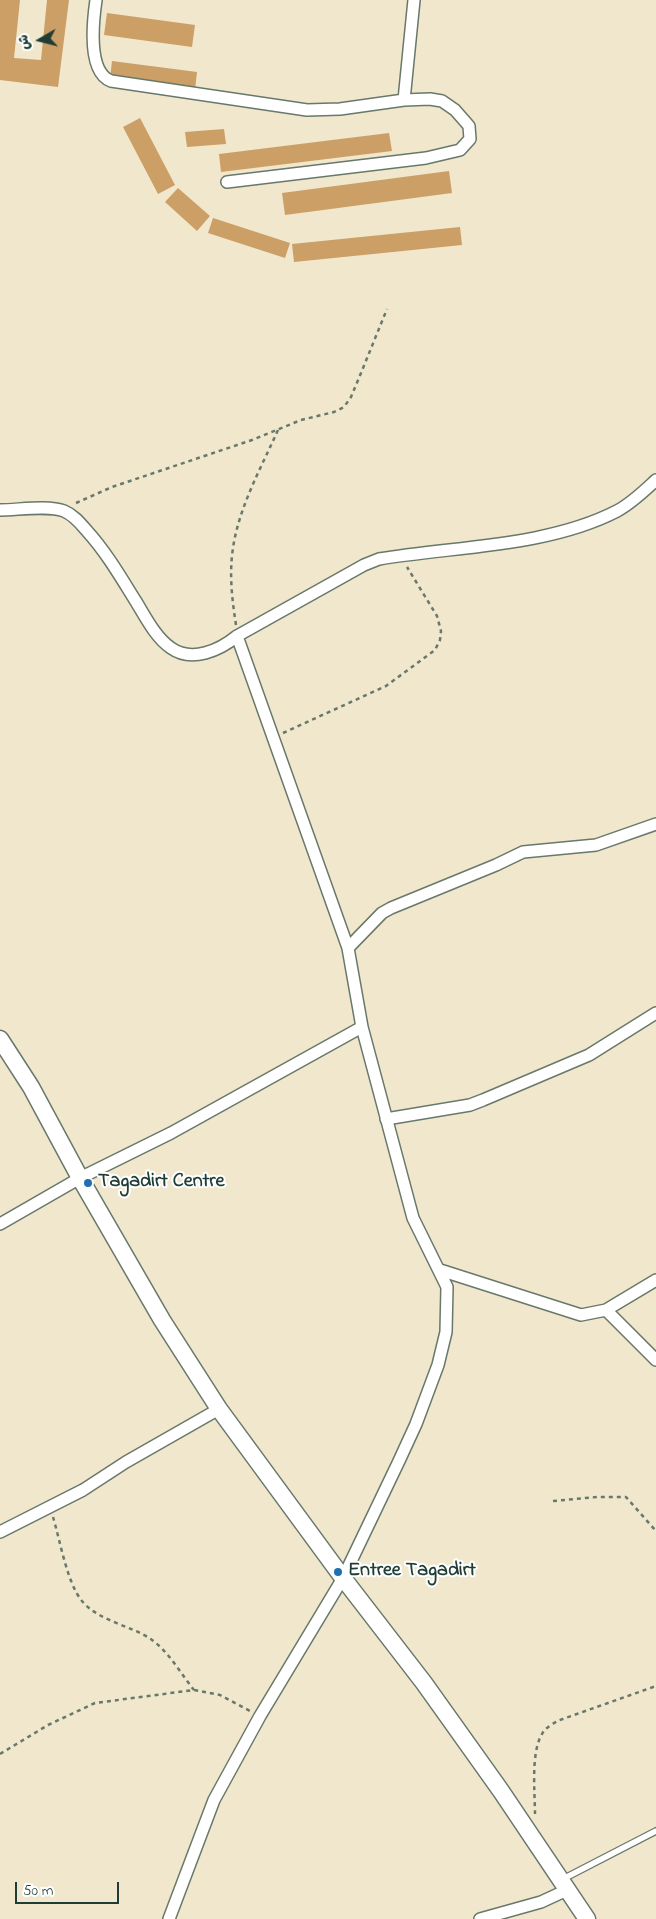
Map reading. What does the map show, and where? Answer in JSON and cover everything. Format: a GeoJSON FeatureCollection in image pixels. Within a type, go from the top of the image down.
{"type":"FeatureCollection","features":[{"type":"Feature","properties":{"kind":"street"},"geometry":{"type":"LineString","coordinates":[[96,0],[93,21],[95,58],[103,76],[111,81],[307,110],[340,109],[404,100],[442,101],[456,110],[468,126],[470,139],[460,150],[426,158],[227,182]]}},
{"type":"Feature","properties":{"kind":"street"},"geometry":{"type":"LineString","coordinates":[[404,100],[414,0]]}},
{"type":"Feature","properties":{"kind":"street"},"geometry":{"type":"LineString","coordinates":[[0,510],[49,508],[64,511],[78,521],[108,555],[152,627],[172,650],[185,654],[222,648],[237,636],[364,565],[379,559],[486,546],[571,529],[618,510],[631,502],[656,480]]}},
{"type":"Feature","properties":{"kind":"street"},"geometry":{"type":"LineString","coordinates":[[169,1919],[214,1800],[260,1716],[343,1578],[416,1424],[438,1365],[446,1332],[448,1310],[447,1287],[413,1218],[362,1027],[348,948],[237,636]]}},
{"type":"Feature","properties":{"kind":"street"},"geometry":{"type":"LineString","coordinates":[[348,948],[382,914],[391,908],[496,866],[523,852],[596,845],[656,824]]}},
{"type":"Feature","properties":{"kind":"street"},"geometry":{"type":"LineString","coordinates":[[386,1119],[470,1105],[502,1093],[589,1055],[656,1013]]}},
{"type":"Feature","properties":{"kind":"street"},"geometry":{"type":"LineString","coordinates":[[0,1224],[80,1178],[171,1133],[362,1027]]}},
{"type":"Feature","properties":{"kind":"street"},"geometry":{"type":"LineString","coordinates":[[0,1039],[31,1087],[80,1178],[162,1320],[219,1409],[343,1578],[424,1683],[587,1919]]}},
{"type":"Feature","properties":{"kind":"street"},"geometry":{"type":"LineString","coordinates":[[440,1270],[581,1315],[606,1310],[656,1280]]}},
{"type":"Feature","properties":{"kind":"street"},"geometry":{"type":"LineString","coordinates":[[606,1310],[656,1360]]}},
{"type":"Feature","properties":{"kind":"street"},"geometry":{"type":"LineString","coordinates":[[0,1532],[83,1490],[126,1462],[219,1409]]}},
{"type":"Feature","properties":{"kind":"street"},"geometry":{"type":"LineString","coordinates":[[480,1919],[541,1902],[564,1885]]}},
{"type":"Feature","properties":{"kind":"lane"},"geometry":{"type":"LineString","coordinates":[[564,1885],[656,1831]]}},
{"type":"Feature","properties":{"kind":"path"},"geometry":{"type":"LineString","coordinates":[[64,511],[77,502],[112,487],[344,407],[351,398],[362,373],[387,309]]}},
{"type":"Feature","properties":{"kind":"path"},"geometry":{"type":"LineString","coordinates":[[237,636],[231,595],[233,547],[248,496],[278,430]]}},
{"type":"Feature","properties":{"kind":"path"},"geometry":{"type":"LineString","coordinates":[[272,738],[386,686],[435,650],[440,640],[441,631],[437,616],[400,555]]}},
{"type":"Feature","properties":{"kind":"path"},"geometry":{"type":"LineString","coordinates":[[553,1501],[604,1496],[626,1497],[656,1531]]}},
{"type":"Feature","properties":{"kind":"path"},"geometry":{"type":"LineString","coordinates":[[50,1507],[72,1583],[82,1601],[94,1612],[151,1639],[165,1651],[194,1690]]}},
{"type":"Feature","properties":{"kind":"path"},"geometry":{"type":"LineString","coordinates":[[534,1841],[535,1755],[537,1744],[544,1731],[556,1721],[656,1686]]}},
{"type":"Feature","properties":{"kind":"path"},"geometry":{"type":"LineString","coordinates":[[0,1754],[48,1725],[95,1703],[194,1690],[220,1695],[260,1716]]}},
{"type":"Feature","properties":{"kind":"building"},"geometry":{"type":"Polygon","coordinates":[[[0,0],[20,0],[14,58],[41,60],[47,0],[69,0],[58,87],[0,80],[0,0]]]}},
{"type":"Feature","properties":{"kind":"building"},"geometry":{"type":"Polygon","coordinates":[[[107,13],[195,25],[192,47],[104,35],[107,13]]]}},
{"type":"Feature","properties":{"kind":"building"},"geometry":{"type":"Polygon","coordinates":[[[112,61],[197,72],[195,90],[110,79],[112,61]]]}},
{"type":"Feature","properties":{"kind":"building"},"geometry":{"type":"Polygon","coordinates":[[[140,118],[175,185],[158,194],[123,127],[140,118]]]}},
{"type":"Feature","properties":{"kind":"building"},"geometry":{"type":"Polygon","coordinates":[[[224,129],[226,144],[187,147],[185,132],[224,129]]]}},
{"type":"Feature","properties":{"kind":"building"},"geometry":{"type":"Polygon","coordinates":[[[389,133],[392,151],[221,172],[219,154],[389,133]]]}},
{"type":"Feature","properties":{"kind":"building"},"geometry":{"type":"Polygon","coordinates":[[[449,171],[452,193],[285,215],[282,193],[449,171]]]}},
{"type":"Feature","properties":{"kind":"building"},"geometry":{"type":"Polygon","coordinates":[[[178,188],[210,216],[197,231],[165,202],[178,188]]]}},
{"type":"Feature","properties":{"kind":"building"},"geometry":{"type":"Polygon","coordinates":[[[213,218],[290,243],[285,258],[208,233],[213,218]]]}},
{"type":"Feature","properties":{"kind":"building"},"geometry":{"type":"Polygon","coordinates":[[[460,227],[462,245],[294,262],[292,244],[460,227]]]}},
{"type":"Feature","properties":{"kind":"place","name":"Tagadirt Centre"},"geometry":{"type":"Point","coordinates":[88,1183]}},
{"type":"Feature","properties":{"kind":"place","name":"Entree Tagadirt"},"geometry":{"type":"Point","coordinates":[338,1572]}}]}
